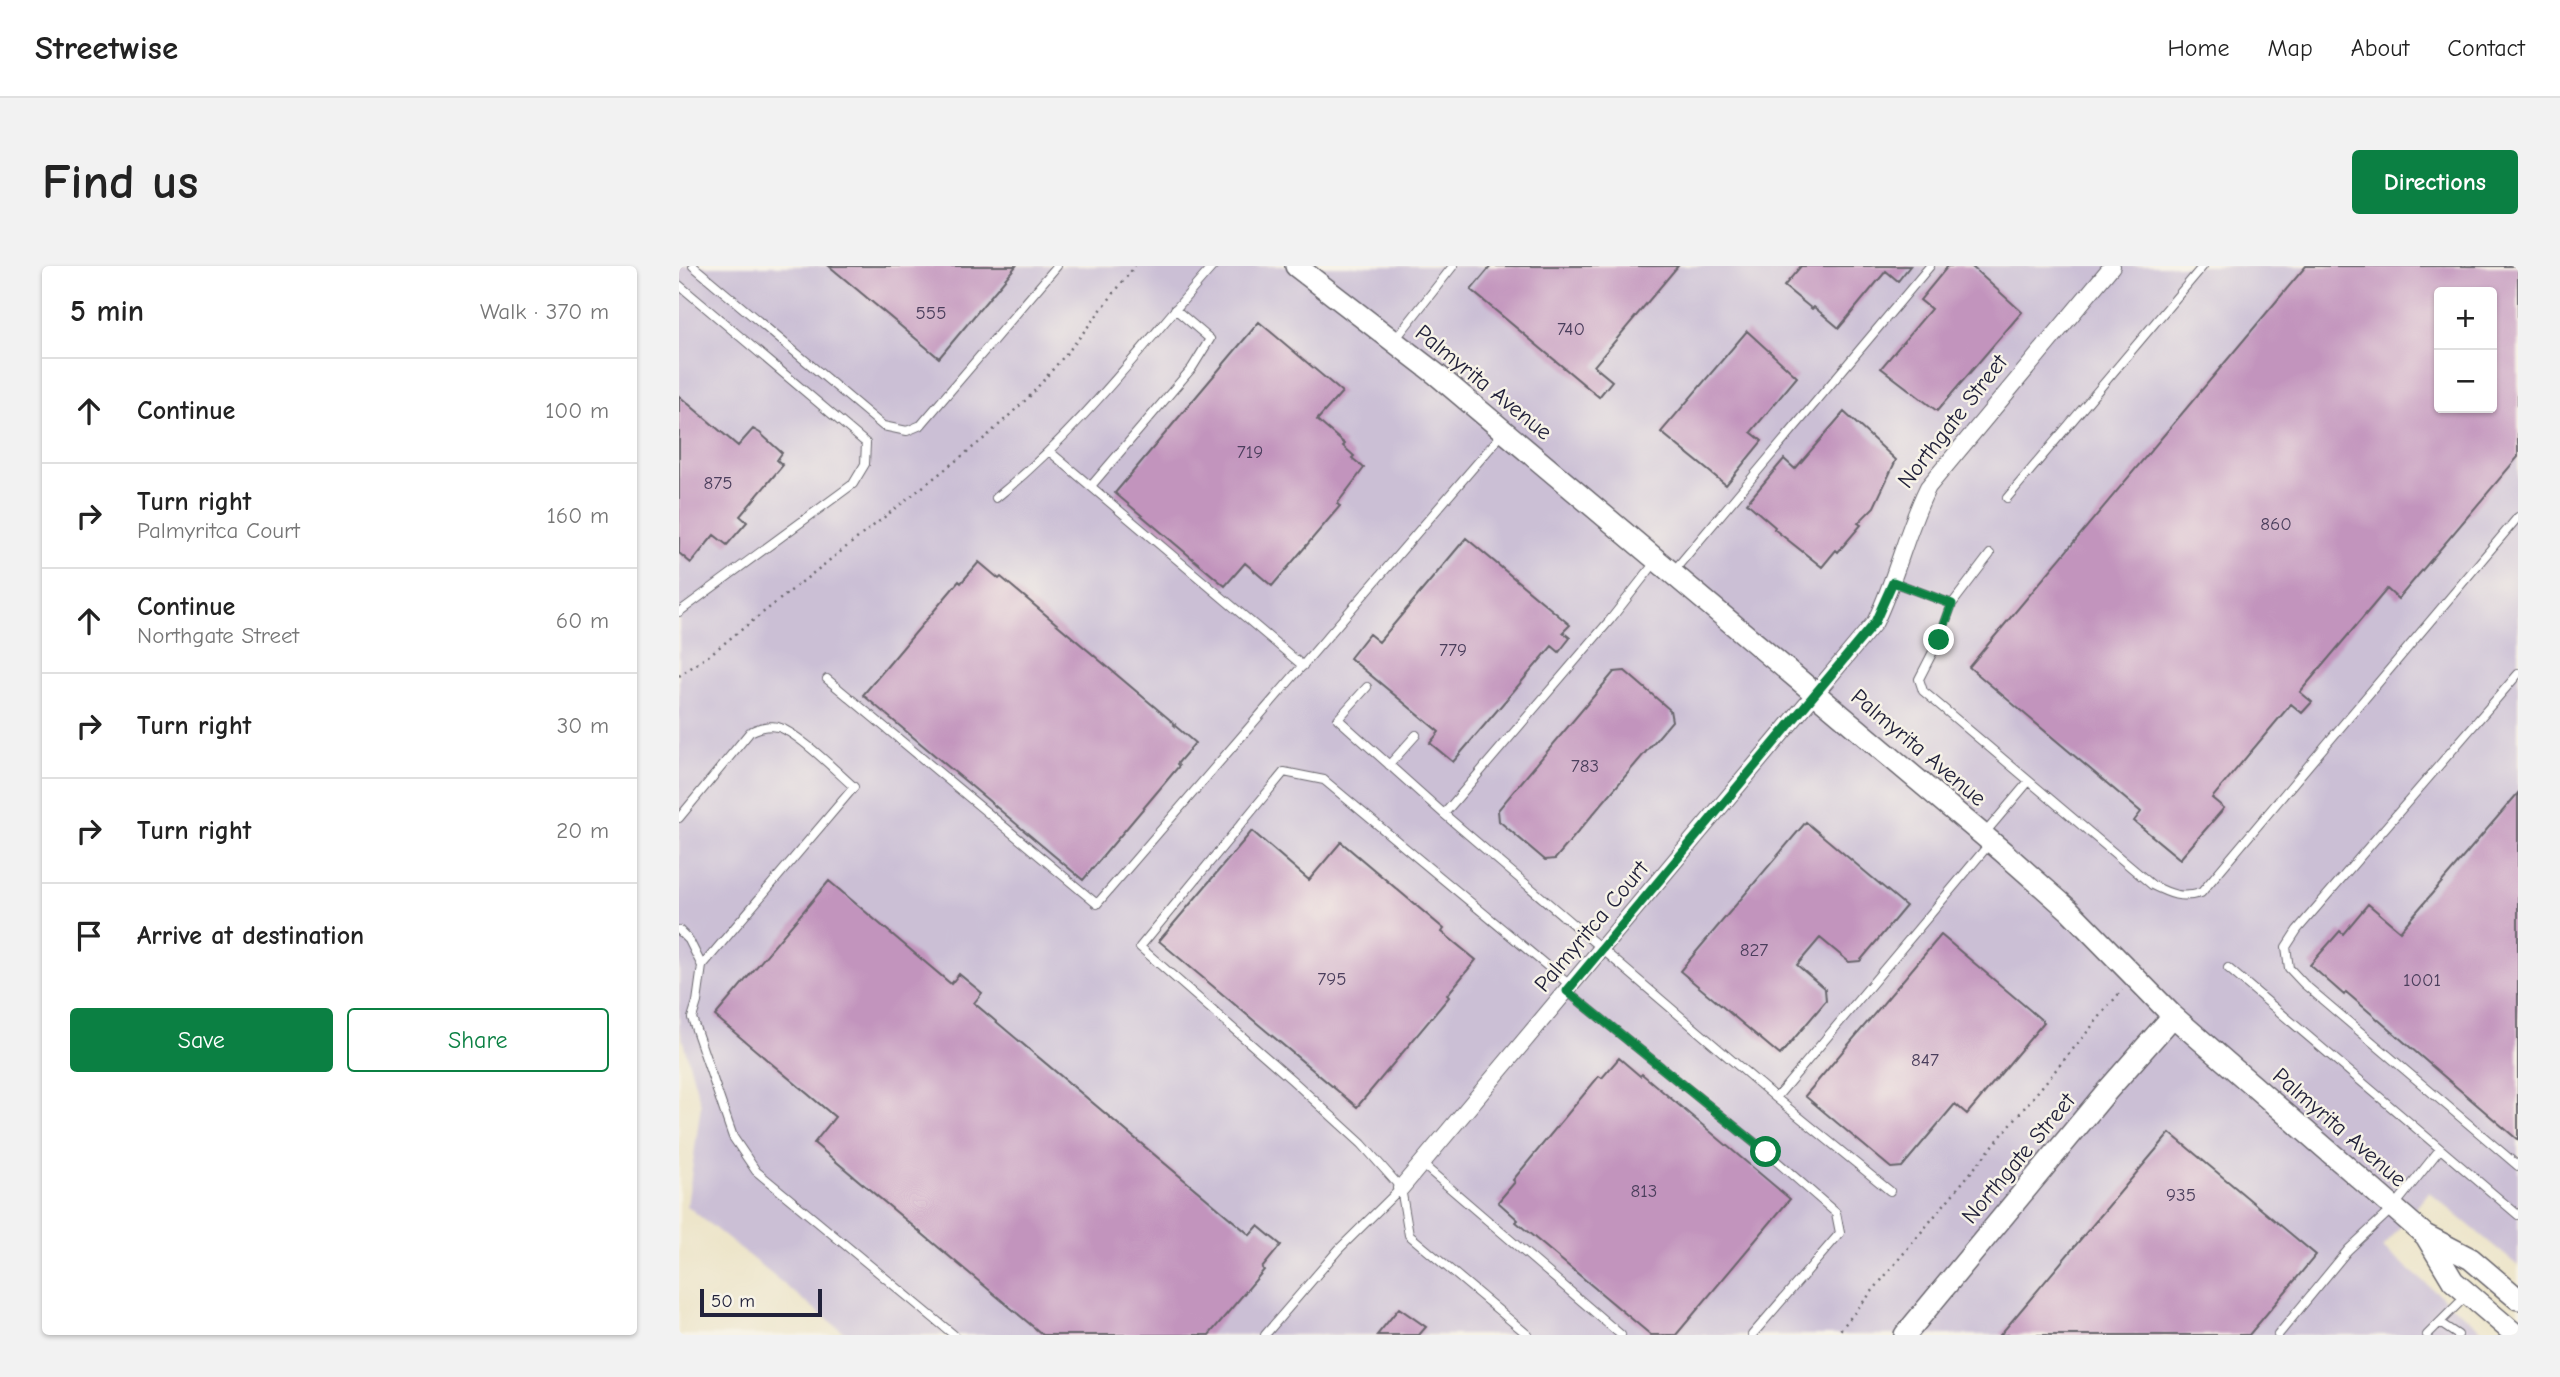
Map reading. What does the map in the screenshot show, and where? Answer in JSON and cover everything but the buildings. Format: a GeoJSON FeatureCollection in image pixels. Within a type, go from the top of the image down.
{"type":"FeatureCollection","features":[{"type":"Feature","properties":{"kind":"street","name":"Palmyrita Avenue"},"geometry":{"type":"LineString","coordinates":[[1296,266],[1394,341],[1504,432],[2069,909],[2173,1016],[2393,1208],[2425,1235],[2471,1259],[2518,1299]]}},
{"type":"Feature","properties":{"kind":"street","name":"Northgate Street"},"geometry":{"type":"LineString","coordinates":[[1816,695],[1875,622],[1893,582],[1915,514],[1928,487],[2112,266]]}},
{"type":"Feature","properties":{"kind":"street","name":"Palmyritca Court"},"geometry":{"type":"LineString","coordinates":[[1401,1188],[1816,695]]}},
{"type":"Feature","properties":{"kind":"street","name":"Northgate Street"},"geometry":{"type":"LineString","coordinates":[[1905,1335],[2107,1091],[2173,1016]]}},
{"type":"Feature","properties":{"kind":"street","name":"Palmyrita Avenue"},"geometry":{"type":"LineString","coordinates":[[2425,1235],[2453,1281],[2516,1335]]}},
{"type":"Feature","properties":{"kind":"lane"},"geometry":{"type":"LineString","coordinates":[[693,266],[883,426],[907,431],[921,425],[1056,266]]}},
{"type":"Feature","properties":{"kind":"lane"},"geometry":{"type":"LineString","coordinates":[[996,498],[1049,451],[1099,398],[1213,266]]}},
{"type":"Feature","properties":{"kind":"lane"},"geometry":{"type":"LineString","coordinates":[[1394,341],[1453,266]]}},
{"type":"Feature","properties":{"kind":"lane"},"geometry":{"type":"LineString","coordinates":[[1444,814],[1610,620],[1665,567],[1930,266]]}},
{"type":"Feature","properties":{"kind":"lane"},"geometry":{"type":"LineString","coordinates":[[2007,498],[2203,266]]}},
{"type":"Feature","properties":{"kind":"lane"},"geometry":{"type":"LineString","coordinates":[[679,285],[866,443],[865,464],[853,484],[679,612]]}},
{"type":"Feature","properties":{"kind":"lane"},"geometry":{"type":"LineString","coordinates":[[1091,486],[1192,368],[1210,340],[1175,309]]}},
{"type":"Feature","properties":{"kind":"lane"},"geometry":{"type":"LineString","coordinates":[[827,679],[1097,904],[1504,432]]}},
{"type":"Feature","properties":{"kind":"lane"},"geometry":{"type":"LineString","coordinates":[[1049,451],[1303,666]]}},
{"type":"Feature","properties":{"kind":"lane"},"geometry":{"type":"LineString","coordinates":[[1990,554],[1952,604],[1939,640],[1919,679],[1923,691],[2152,885],[2175,896],[2188,897],[2201,893],[2518,517]]}},
{"type":"Feature","properties":{"kind":"lane"},"geometry":{"type":"LineString","coordinates":[[1893,582],[1952,604]]}},
{"type":"Feature","properties":{"kind":"lane"},"geometry":{"type":"LineString","coordinates":[[2518,674],[2285,947],[2289,968],[2304,984],[2518,1166]]}},
{"type":"Feature","properties":{"kind":"lane"},"geometry":{"type":"LineString","coordinates":[[1367,687],[1338,719],[1602,950],[1776,1098],[1891,1191]]}},
{"type":"Feature","properties":{"kind":"lane"},"geometry":{"type":"LineString","coordinates":[[679,818],[750,732],[759,727],[778,727],[802,742],[854,787],[702,966],[692,1018],[733,1137],[756,1171],[954,1335]]}},
{"type":"Feature","properties":{"kind":"lane"},"geometry":{"type":"LineString","coordinates":[[1389,765],[1416,735]]}},
{"type":"Feature","properties":{"kind":"lane"},"geometry":{"type":"LineString","coordinates":[[1528,1335],[1409,1234],[1401,1188],[1362,1144],[1140,947],[1284,772],[1324,780],[1836,1213],[1840,1233],[1752,1335]]}},
{"type":"Feature","properties":{"kind":"lane"},"geometry":{"type":"LineString","coordinates":[[1776,1098],[1987,839],[2029,781]]}},
{"type":"Feature","properties":{"kind":"lane"},"geometry":{"type":"LineString","coordinates":[[679,930],[689,940],[702,966]]}},
{"type":"Feature","properties":{"kind":"lane"},"geometry":{"type":"LineString","coordinates":[[2228,968],[2518,1215]]}},
{"type":"Feature","properties":{"kind":"lane"},"geometry":{"type":"LineString","coordinates":[[2278,1335],[2348,1250],[2393,1208],[2440,1149]]}},
{"type":"Feature","properties":{"kind":"lane"},"geometry":{"type":"LineString","coordinates":[[1422,1164],[1621,1335]]}},
{"type":"Feature","properties":{"kind":"lane"},"geometry":{"type":"LineString","coordinates":[[1265,1335],[1339,1249],[1401,1188]]}},
{"type":"Feature","properties":{"kind":"lane"},"geometry":{"type":"LineString","coordinates":[[2427,1335],[2468,1294]]}},
{"type":"Feature","properties":{"kind":"lane"},"geometry":{"type":"LineString","coordinates":[[2440,1323],[2458,1335]]}},
{"type":"Feature","properties":{"kind":"path"},"geometry":{"type":"LineString","coordinates":[[679,676],[986,437],[1029,397],[1135,266]]}},
{"type":"Feature","properties":{"kind":"path"},"geometry":{"type":"LineString","coordinates":[[1836,1335],[2134,976]]}},
{"type":"Feature","properties":{"kind":"shaded area"},"geometry":{"type":"Polygon","coordinates":[[[679,266],[2518,266],[2518,1266],[2429,1192],[2383,1248],[2488,1335],[847,1335],[687,1206],[701,1105],[679,1027],[679,266]]]}},
{"type":"Feature","properties":{"kind":"route"},"geometry":{"type":"LineString","coordinates":[[1766,1152],[1567,991],[1875,622],[1893,582],[1952,604],[1939,640]]}}]}
